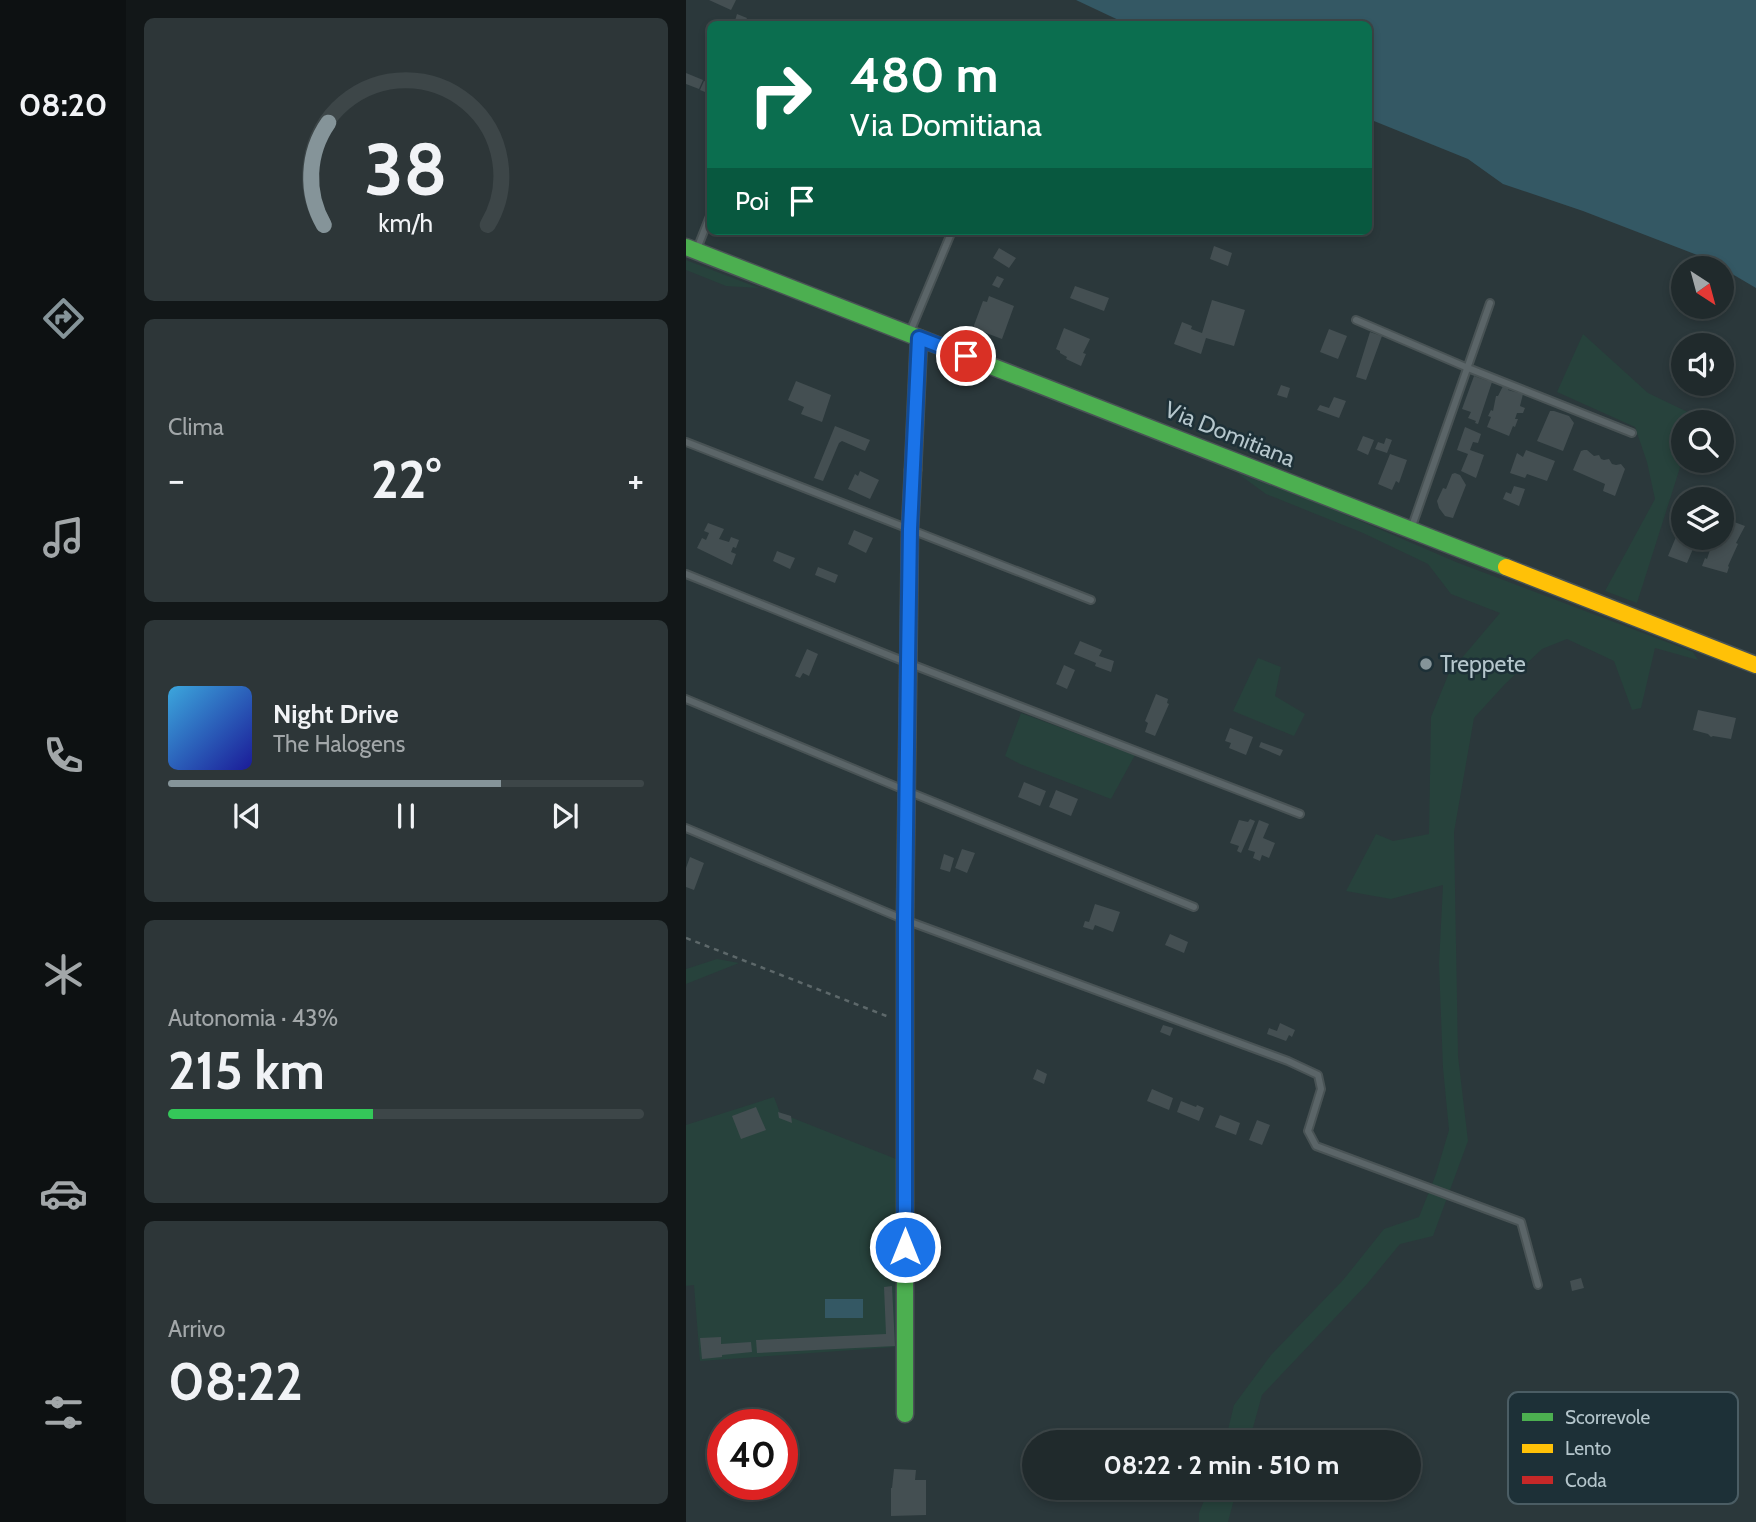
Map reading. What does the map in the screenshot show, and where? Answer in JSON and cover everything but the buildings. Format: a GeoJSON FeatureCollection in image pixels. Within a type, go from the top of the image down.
{"type":"FeatureCollection","features":[{"type":"Feature","properties":{"kind":"main road","name":"Via Domitiana"},"geometry":{"type":"LineString","coordinates":[[691,249],[1756,665]]}},
{"type":"Feature","properties":{"kind":"main road"},"geometry":{"type":"LineString","coordinates":[[905,1414],[905,920],[914,336]]}},
{"type":"Feature","properties":{"kind":"lane"},"geometry":{"type":"LineString","coordinates":[[691,249],[707,221]]}},
{"type":"Feature","properties":{"kind":"lane"},"geometry":{"type":"LineString","coordinates":[[914,336],[951,235]]}},
{"type":"Feature","properties":{"kind":"lane"},"geometry":{"type":"LineString","coordinates":[[1410,531],[1490,303]]}},
{"type":"Feature","properties":{"kind":"lane"},"geometry":{"type":"LineString","coordinates":[[1356,320],[1632,433]]}},
{"type":"Feature","properties":{"kind":"lane"},"geometry":{"type":"LineString","coordinates":[[686,442],[1091,600]]}},
{"type":"Feature","properties":{"kind":"lane"},"geometry":{"type":"LineString","coordinates":[[686,575],[1300,814]]}},
{"type":"Feature","properties":{"kind":"lane"},"geometry":{"type":"LineString","coordinates":[[686,698],[1194,907]]}},
{"type":"Feature","properties":{"kind":"lane"},"geometry":{"type":"LineString","coordinates":[[686,828],[905,920],[1288,1060],[1318,1074],[1321,1089],[1308,1131],[1316,1146],[1521,1222],[1538,1285]]}},
{"type":"Feature","properties":{"kind":"path"},"geometry":{"type":"LineString","coordinates":[[686,939],[905,1023]]}},
{"type":"Feature","properties":{"kind":"green space"},"geometry":{"type":"Polygon","coordinates":[[[686,260],[759,288],[726,286],[686,270],[686,260]]]}},
{"type":"Feature","properties":{"kind":"green space"},"geometry":{"type":"Polygon","coordinates":[[[1583,334],[1648,393],[1683,410],[1671,410],[1671,473],[1678,473],[1674,487],[1671,487],[1671,496],[1637,603],[1605,591],[1655,499],[1647,462],[1635,427],[1557,392],[1583,334]]]}},
{"type":"Feature","properties":{"kind":"green space"},"geometry":{"type":"Polygon","coordinates":[[[1237,473],[1302,496],[1456,562],[1693,652],[1698,660],[1655,648],[1641,708],[1632,710],[1614,661],[1567,639],[1542,649],[1474,718],[1454,832],[1458,1056],[1468,1141],[1433,1236],[1400,1244],[1367,1284],[1262,1395],[1252,1430],[1228,1430],[1234,1405],[1271,1355],[1344,1279],[1384,1229],[1419,1217],[1436,1174],[1449,1130],[1443,1068],[1439,964],[1443,885],[1391,899],[1346,891],[1376,834],[1393,841],[1429,834],[1431,717],[1449,673],[1500,613],[1451,594],[1428,564],[1363,533],[1266,494],[1237,473]]]}},
{"type":"Feature","properties":{"kind":"green space"},"geometry":{"type":"Polygon","coordinates":[[[1258,658],[1281,667],[1275,696],[1305,714],[1294,736],[1233,711],[1258,658]]]}},
{"type":"Feature","properties":{"kind":"green space"},"geometry":{"type":"Polygon","coordinates":[[[1021,713],[1135,755],[1111,799],[1005,756],[1021,713]]]}},
{"type":"Feature","properties":{"kind":"green space"},"geometry":{"type":"Polygon","coordinates":[[[717,959],[739,963],[686,984],[686,969],[717,959]]]}},
{"type":"Feature","properties":{"kind":"green space"},"geometry":{"type":"Polygon","coordinates":[[[774,1097],[780,1113],[896,1159],[895,1347],[700,1361],[694,1285],[686,1286],[686,1125],[774,1097]]]}},
{"type":"Feature","properties":{"kind":"green space"},"geometry":{"type":"Polygon","coordinates":[[[1204,1500],[1234,1500],[1228,1522],[1199,1522],[1204,1500]]]}},
{"type":"Feature","properties":{"kind":"water"},"geometry":{"type":"Polygon","coordinates":[[[1076,0],[1756,0],[1756,288],[1734,275],[1734,256],[1700,256],[1583,211],[1503,184],[1468,159],[1372,120],[1372,21],[1121,21],[1076,0]]]}},
{"type":"Feature","properties":{"kind":"water"},"geometry":{"type":"Polygon","coordinates":[[[825,1299],[863,1299],[863,1318],[825,1318],[825,1299]]]}},
{"type":"Feature","properties":{"kind":"traffic: fast"},"geometry":{"type":"LineString","coordinates":[[686,247],[1506,567]]}},
{"type":"Feature","properties":{"kind":"traffic: fast"},"geometry":{"type":"LineString","coordinates":[[905,1414],[905,920],[913,470]]}},
{"type":"Feature","properties":{"kind":"traffic: slow"},"geometry":{"type":"LineString","coordinates":[[1506,567],[1756,665]]}},
{"type":"Feature","properties":{"kind":"traffic: jam"},"geometry":{"type":"LineString","coordinates":[[913,470],[919,338]]}},
{"type":"Feature","properties":{"kind":"place","name":"Treppete"},"geometry":{"type":"Point","coordinates":[1426,664]}},
{"type":"Feature","properties":{"kind":"route"},"geometry":{"type":"LineString","coordinates":[[905,1247],[905,920],[910,529],[919,338],[966,356]]}}]}
